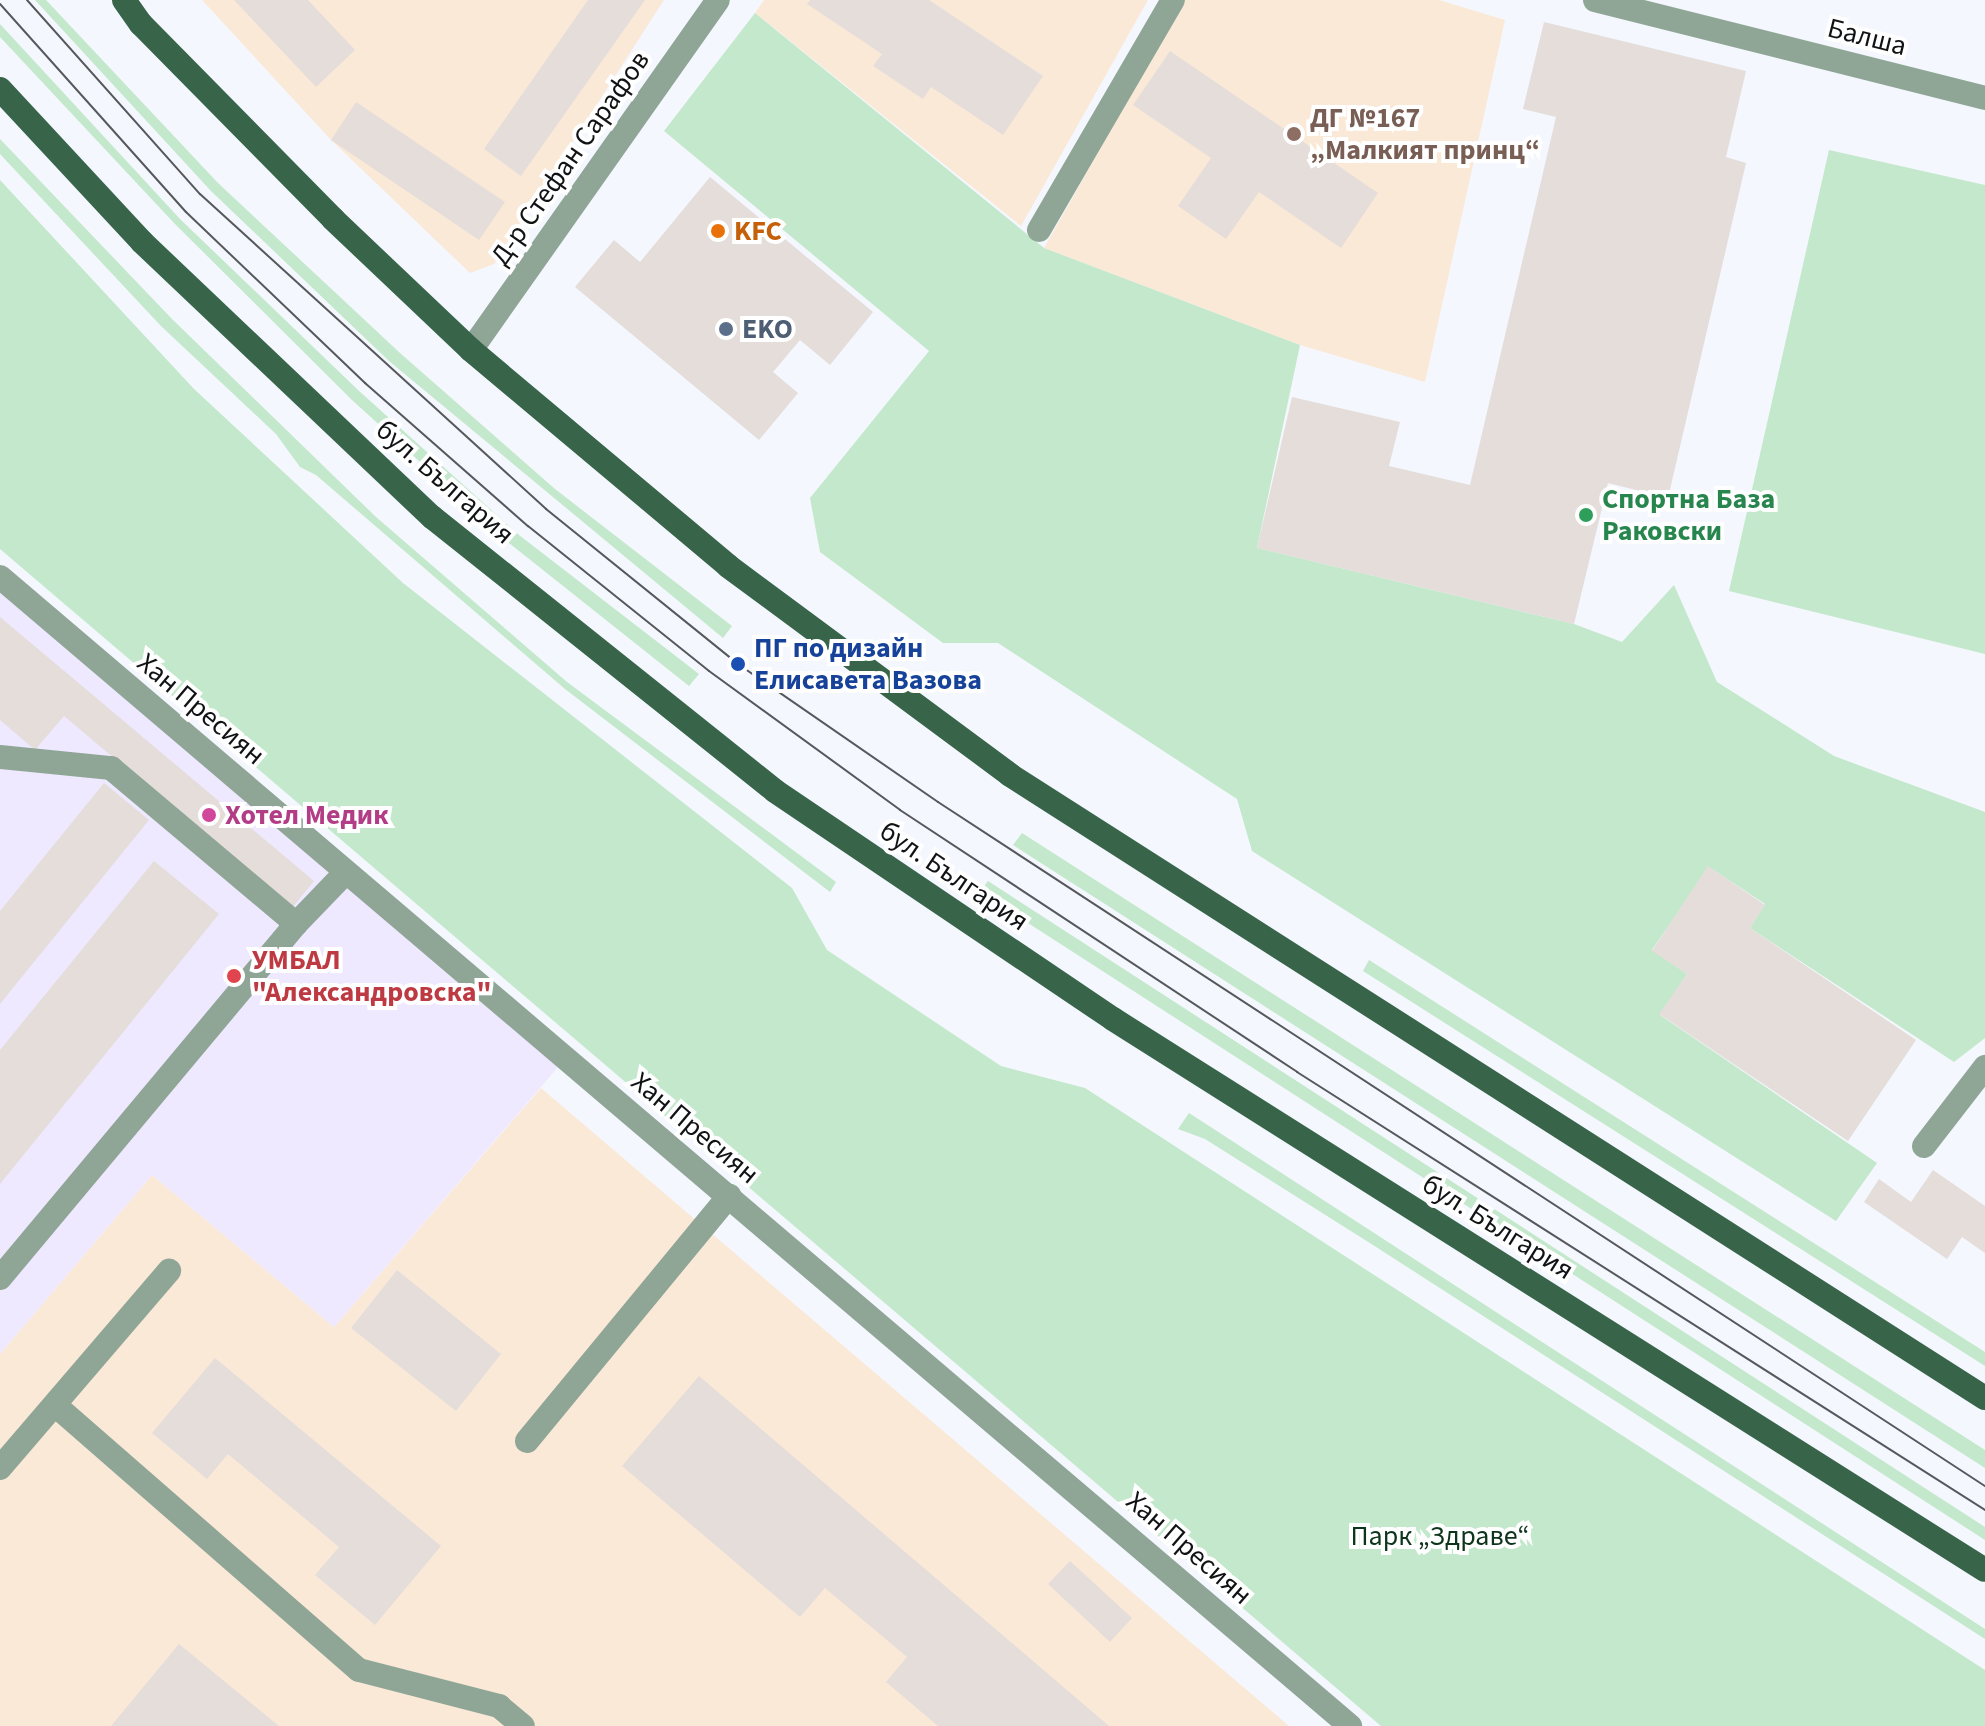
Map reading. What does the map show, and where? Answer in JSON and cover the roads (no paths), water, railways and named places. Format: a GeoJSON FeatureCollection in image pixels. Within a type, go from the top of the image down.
{"type":"FeatureCollection","features":[{"type":"Feature","properties":{"kind":"main road"},"geometry":{"type":"LineString","coordinates":[[116,0],[471,350],[728,566],[1010,775],[1985,1398]]}},
{"type":"Feature","properties":{"kind":"main road"},"geometry":{"type":"LineString","coordinates":[[124,0],[141,24]]}},
{"type":"Feature","properties":{"kind":"main road","name":"бул. България"},"geometry":{"type":"LineString","coordinates":[[0,89],[142,242],[432,517],[775,791],[1113,1019],[1985,1570]]}},
{"type":"Feature","properties":{"kind":"street","name":"Д-р Стефан Сарафов"},"geometry":{"type":"LineString","coordinates":[[471,350],[718,0]]}},
{"type":"Feature","properties":{"kind":"street"},"geometry":{"type":"LineString","coordinates":[[1039,230],[1173,0]]}},
{"type":"Feature","properties":{"kind":"street","name":"Балша"},"geometry":{"type":"LineString","coordinates":[[1595,0],[1985,98]]}},
{"type":"Feature","properties":{"kind":"street","name":"Хан Пресиян"},"geometry":{"type":"LineString","coordinates":[[0,577],[1350,1726]]}},
{"type":"Feature","properties":{"kind":"street"},"geometry":{"type":"LineString","coordinates":[[0,757],[111,768],[296,924]]}},
{"type":"Feature","properties":{"kind":"street"},"geometry":{"type":"LineString","coordinates":[[0,1278],[296,924],[346,872]]}},
{"type":"Feature","properties":{"kind":"street"},"geometry":{"type":"LineString","coordinates":[[1924,1146],[1985,1067]]}},
{"type":"Feature","properties":{"kind":"street"},"geometry":{"type":"LineString","coordinates":[[527,1441],[729,1196]]}},
{"type":"Feature","properties":{"kind":"street"},"geometry":{"type":"LineString","coordinates":[[0,1468],[169,1271]]}},
{"type":"Feature","properties":{"kind":"street"},"geometry":{"type":"LineString","coordinates":[[55,1405],[359,1670],[499,1706],[523,1726]]}},
{"type":"Feature","properties":{"kind":"tram line"},"geometry":{"type":"LineString","coordinates":[[27,0],[200,194],[546,509],[738,664],[938,802],[1985,1486]]}},
{"type":"Feature","properties":{"kind":"tram line"},"geometry":{"type":"LineString","coordinates":[[0,4],[186,212],[365,383],[528,526],[709,671],[900,810],[1297,1072],[1985,1510]]}},
{"type":"Feature","properties":{"kind":"place","name":"ДГ №167 „Малкият принц“"},"geometry":{"type":"Point","coordinates":[1294,134]}},
{"type":"Feature","properties":{"kind":"place","name":"KFC"},"geometry":{"type":"Point","coordinates":[718,231]}},
{"type":"Feature","properties":{"kind":"place","name":"EKO"},"geometry":{"type":"Point","coordinates":[726,329]}},
{"type":"Feature","properties":{"kind":"place","name":"Спортна База Раковски"},"geometry":{"type":"Point","coordinates":[1586,515]}},
{"type":"Feature","properties":{"kind":"place","name":"ПГ по дизайн Елисавета Вазова"},"geometry":{"type":"Point","coordinates":[738,664]}},
{"type":"Feature","properties":{"kind":"place","name":"Хотел Медик"},"geometry":{"type":"Point","coordinates":[209,815]}},
{"type":"Feature","properties":{"kind":"place","name":"УМБАЛ \"Александровска\""},"geometry":{"type":"Point","coordinates":[234,976]}},
{"type":"Feature","properties":{"kind":"park label","name":"Парк „Здраве“"},"geometry":{"type":"Point","coordinates":[1440,1536]}}]}
